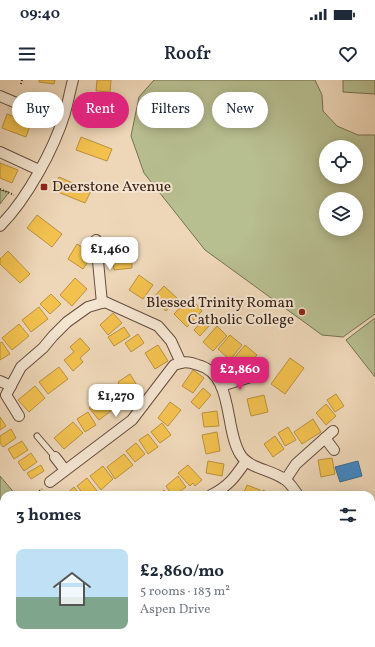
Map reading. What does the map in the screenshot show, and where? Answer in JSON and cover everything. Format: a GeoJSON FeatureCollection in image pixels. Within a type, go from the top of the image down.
{"type":"FeatureCollection","features":[{"type":"Feature","properties":{"kind":"street"},"geometry":{"type":"LineString","coordinates":[[64,116],[72,80]]}},
{"type":"Feature","properties":{"kind":"street"},"geometry":{"type":"LineString","coordinates":[[0,96],[12,101]]}},
{"type":"Feature","properties":{"kind":"street"},"geometry":{"type":"LineString","coordinates":[[0,226],[22,198],[39,170],[49,152],[59,128]]}},
{"type":"Feature","properties":{"kind":"street"},"geometry":{"type":"LineString","coordinates":[[0,152],[39,170]]}},
{"type":"Feature","properties":{"kind":"street"},"geometry":{"type":"LineString","coordinates":[[96,240],[102,303]]}},
{"type":"Feature","properties":{"kind":"street"},"geometry":{"type":"LineString","coordinates":[[8,391],[21,367],[43,348],[52,336],[67,322],[88,307],[105,302],[158,326],[171,341],[181,363]]}},
{"type":"Feature","properties":{"kind":"street"},"geometry":{"type":"LineString","coordinates":[[50,482],[132,420],[174,366],[185,361],[204,366],[216,376],[226,398],[232,438],[240,455],[250,465],[272,472],[286,479],[295,491]]}},
{"type":"Feature","properties":{"kind":"street"},"geometry":{"type":"LineString","coordinates":[[221,386],[254,376]]}},
{"type":"Feature","properties":{"kind":"street"},"geometry":{"type":"LineString","coordinates":[[0,381],[8,391],[19,416]]}},
{"type":"Feature","properties":{"kind":"street"},"geometry":{"type":"LineString","coordinates":[[286,479],[296,464],[333,431]]}},
{"type":"Feature","properties":{"kind":"street"},"geometry":{"type":"LineString","coordinates":[[325,438],[334,450]]}},
{"type":"Feature","properties":{"kind":"street"},"geometry":{"type":"LineString","coordinates":[[55,457],[65,470]]}},
{"type":"Feature","properties":{"kind":"street"},"geometry":{"type":"LineString","coordinates":[[220,491],[232,482],[246,461]]}},
{"type":"Feature","properties":{"kind":"lane"},"geometry":{"type":"LineString","coordinates":[[37,436],[55,457]]}},
{"type":"Feature","properties":{"kind":"path"},"geometry":{"type":"LineString","coordinates":[[21,84],[22,80]]}},
{"type":"Feature","properties":{"kind":"path"},"geometry":{"type":"LineString","coordinates":[[0,189],[22,198]]}},
{"type":"Feature","properties":{"kind":"green space"},"geometry":{"type":"Polygon","coordinates":[[[154,80],[315,80],[322,95],[323,111],[337,126],[358,135],[375,135],[375,314],[343,337],[322,335],[205,250],[144,173],[131,136],[137,107],[137,128],[204,128],[204,92],[143,92],[154,80]]]}},
{"type":"Feature","properties":{"kind":"green space"},"geometry":{"type":"Polygon","coordinates":[[[343,80],[375,80],[375,94],[343,92],[343,80]]]}},
{"type":"Feature","properties":{"kind":"green space"},"geometry":{"type":"Polygon","coordinates":[[[0,190],[9,192],[0,204],[0,190]]]}},
{"type":"Feature","properties":{"kind":"green space"},"geometry":{"type":"Polygon","coordinates":[[[375,318],[375,377],[346,340],[375,318]]]}},
{"type":"Feature","properties":{"kind":"green space"},"geometry":{"type":"Polygon","coordinates":[[[0,476],[13,491],[0,491],[0,476]]]}},
{"type":"Feature","properties":{"kind":"building: Homes"},"geometry":{"type":"Polygon","coordinates":[[[39,80],[55,80],[54,84],[39,82],[39,80]]]}},
{"type":"Feature","properties":{"kind":"building: Homes"},"geometry":{"type":"Polygon","coordinates":[[[97,80],[111,80],[110,92],[96,91],[97,80]]]}},
{"type":"Feature","properties":{"kind":"building: Homes"},"geometry":{"type":"Polygon","coordinates":[[[7,114],[12,116],[12,128],[29,128],[26,137],[2,128],[7,114]]]}},
{"type":"Feature","properties":{"kind":"building: Homes"},"geometry":{"type":"Polygon","coordinates":[[[81,137],[112,149],[107,161],[76,150],[81,137]]]}},
{"type":"Feature","properties":{"kind":"building: Homes"},"geometry":{"type":"Polygon","coordinates":[[[0,163],[18,170],[12,183],[0,178],[0,163]]]}},
{"type":"Feature","properties":{"kind":"building: Homes"},"geometry":{"type":"Polygon","coordinates":[[[59,177],[91,191],[85,203],[53,190],[59,177]]]}},
{"type":"Feature","properties":{"kind":"building: Homes"},"geometry":{"type":"Polygon","coordinates":[[[37,215],[62,234],[52,247],[27,228],[37,215]]]}},
{"type":"Feature","properties":{"kind":"building: Homes"},"geometry":{"type":"Polygon","coordinates":[[[77,244],[93,254],[83,269],[68,259],[77,244]]]}},
{"type":"Feature","properties":{"kind":"building: Homes"},"geometry":{"type":"Polygon","coordinates":[[[131,250],[132,268],[114,270],[112,252],[131,250]]]}},
{"type":"Feature","properties":{"kind":"building: Homes"},"geometry":{"type":"Polygon","coordinates":[[[8,251],[30,274],[20,283],[0,264],[0,259],[8,251]]]}},
{"type":"Feature","properties":{"kind":"building: Homes"},"geometry":{"type":"Polygon","coordinates":[[[139,275],[153,285],[143,299],[129,290],[139,275]]]}},
{"type":"Feature","properties":{"kind":"building: Homes"},"geometry":{"type":"Polygon","coordinates":[[[75,278],[87,289],[72,306],[60,295],[75,278]]]}},
{"type":"Feature","properties":{"kind":"building: Homes"},"geometry":{"type":"Polygon","coordinates":[[[164,286],[177,298],[166,311],[152,299],[164,286]]]}},
{"type":"Feature","properties":{"kind":"building: Homes"},"geometry":{"type":"Polygon","coordinates":[[[51,294],[61,304],[50,314],[40,304],[51,294]]]}},
{"type":"Feature","properties":{"kind":"building: Homes"},"geometry":{"type":"Polygon","coordinates":[[[185,302],[192,308],[196,304],[202,311],[187,327],[174,314],[185,302]]]}},
{"type":"Feature","properties":{"kind":"building: Homes"},"geometry":{"type":"Polygon","coordinates":[[[39,307],[48,319],[31,332],[22,320],[39,307]]]}},
{"type":"Feature","properties":{"kind":"building: Homes"},"geometry":{"type":"Polygon","coordinates":[[[113,313],[122,323],[108,335],[100,325],[113,313]]]}},
{"type":"Feature","properties":{"kind":"building: Homes"},"geometry":{"type":"Polygon","coordinates":[[[204,319],[210,325],[200,336],[194,330],[204,319]]]}},
{"type":"Feature","properties":{"kind":"building: Homes"},"geometry":{"type":"Polygon","coordinates":[[[19,324],[29,336],[12,350],[2,338],[19,324]]]}},
{"type":"Feature","properties":{"kind":"building: Homes"},"geometry":{"type":"Polygon","coordinates":[[[217,326],[227,336],[213,351],[203,342],[217,326]]]}},
{"type":"Feature","properties":{"kind":"building: Homes"},"geometry":{"type":"Polygon","coordinates":[[[124,327],[130,336],[114,346],[108,337],[124,327]]]}},
{"type":"Feature","properties":{"kind":"building: Homes"},"geometry":{"type":"Polygon","coordinates":[[[138,334],[144,343],[131,352],[125,343],[138,334]]]}},
{"type":"Feature","properties":{"kind":"building: Homes"},"geometry":{"type":"Polygon","coordinates":[[[230,335],[242,345],[230,360],[218,349],[230,335]]]}},
{"type":"Feature","properties":{"kind":"building: Homes"},"geometry":{"type":"Polygon","coordinates":[[[80,338],[90,349],[80,358],[83,362],[73,371],[64,360],[74,352],[70,347],[80,338]]]}},
{"type":"Feature","properties":{"kind":"building: Homes"},"geometry":{"type":"Polygon","coordinates":[[[2,342],[10,354],[0,360],[0,343],[2,342]]]}},
{"type":"Feature","properties":{"kind":"building: Homes"},"geometry":{"type":"Polygon","coordinates":[[[158,345],[168,361],[155,369],[145,353],[158,345]]]}},
{"type":"Feature","properties":{"kind":"building: Homes"},"geometry":{"type":"Polygon","coordinates":[[[245,345],[257,355],[246,368],[234,358],[245,345]]]}},
{"type":"Feature","properties":{"kind":"building: Homes"},"geometry":{"type":"Polygon","coordinates":[[[290,358],[304,368],[285,394],[271,384],[290,358]]]}},
{"type":"Feature","properties":{"kind":"building: Homes"},"geometry":{"type":"Polygon","coordinates":[[[59,367],[68,379],[48,394],[39,382],[59,367]]]}},
{"type":"Feature","properties":{"kind":"building: Homes"},"geometry":{"type":"Polygon","coordinates":[[[193,370],[204,378],[193,393],[182,386],[193,370]]]}},
{"type":"Feature","properties":{"kind":"building: Homes"},"geometry":{"type":"Polygon","coordinates":[[[130,374],[138,387],[129,394],[131,397],[118,405],[109,391],[119,384],[118,382],[130,374]]]}},
{"type":"Feature","properties":{"kind":"building: Homes"},"geometry":{"type":"Polygon","coordinates":[[[35,386],[45,398],[29,412],[18,400],[35,386]]]}},
{"type":"Feature","properties":{"kind":"building: Homes"},"geometry":{"type":"Polygon","coordinates":[[[203,388],[211,395],[199,409],[191,402],[203,388]]]}},
{"type":"Feature","properties":{"kind":"building: Homes"},"geometry":{"type":"Polygon","coordinates":[[[106,394],[116,407],[99,420],[89,408],[106,394]]]}},
{"type":"Feature","properties":{"kind":"building: Homes"},"geometry":{"type":"Polygon","coordinates":[[[336,394],[344,406],[335,412],[327,400],[336,394]]]}},
{"type":"Feature","properties":{"kind":"building: Homes"},"geometry":{"type":"Polygon","coordinates":[[[264,395],[268,412],[251,416],[247,399],[264,395]]]}},
{"type":"Feature","properties":{"kind":"building: Homes"},"geometry":{"type":"Polygon","coordinates":[[[170,402],[181,410],[168,426],[158,418],[170,402]]]}},
{"type":"Feature","properties":{"kind":"building: Homes"},"geometry":{"type":"Polygon","coordinates":[[[326,404],[336,416],[326,425],[316,413],[326,404]]]}},
{"type":"Feature","properties":{"kind":"building: Homes"},"geometry":{"type":"Polygon","coordinates":[[[217,411],[219,426],[204,427],[202,413],[217,411]]]}},
{"type":"Feature","properties":{"kind":"building: Homes"},"geometry":{"type":"Polygon","coordinates":[[[88,412],[96,425],[85,432],[77,419],[88,412]]]}},
{"type":"Feature","properties":{"kind":"building: Homes"},"geometry":{"type":"Polygon","coordinates":[[[0,417],[6,426],[0,430],[0,417]]]}},
{"type":"Feature","properties":{"kind":"building: Homes"},"geometry":{"type":"Polygon","coordinates":[[[313,419],[321,432],[302,444],[294,432],[313,419]]]}},
{"type":"Feature","properties":{"kind":"building: Homes"},"geometry":{"type":"Polygon","coordinates":[[[73,422],[83,433],[64,449],[54,438],[73,422]]]}},
{"type":"Feature","properties":{"kind":"building: Homes"},"geometry":{"type":"Polygon","coordinates":[[[162,423],[171,435],[160,443],[151,432],[162,423]]]}},
{"type":"Feature","properties":{"kind":"building: Homes"},"geometry":{"type":"Polygon","coordinates":[[[288,427],[296,440],[285,446],[278,433],[288,427]]]}},
{"type":"Feature","properties":{"kind":"building: Homes"},"geometry":{"type":"Polygon","coordinates":[[[11,429],[16,438],[3,447],[0,443],[0,436],[11,429]]]}},
{"type":"Feature","properties":{"kind":"building: Homes"},"geometry":{"type":"Polygon","coordinates":[[[217,432],[220,451],[206,454],[202,435],[217,432]]]}},
{"type":"Feature","properties":{"kind":"building: Homes"},"geometry":{"type":"Polygon","coordinates":[[[148,434],[158,447],[148,454],[139,440],[148,434]]]}},
{"type":"Feature","properties":{"kind":"building: Homes"},"geometry":{"type":"Polygon","coordinates":[[[275,436],[284,449],[273,457],[264,444],[275,436]]]}},
{"type":"Feature","properties":{"kind":"building: Homes"},"geometry":{"type":"Polygon","coordinates":[[[22,441],[28,450],[14,459],[8,449],[22,441]]]}},
{"type":"Feature","properties":{"kind":"building: Homes"},"geometry":{"type":"Polygon","coordinates":[[[136,443],[145,454],[135,462],[126,451],[136,443]]]}},
{"type":"Feature","properties":{"kind":"building: Homes"},"geometry":{"type":"Polygon","coordinates":[[[31,453],[37,462],[24,471],[18,462],[31,453]]]}},
{"type":"Feature","properties":{"kind":"building: Homes"},"geometry":{"type":"Polygon","coordinates":[[[124,454],[133,465],[115,479],[107,467],[124,454]]]}},
{"type":"Feature","properties":{"kind":"building: Homes"},"geometry":{"type":"Polygon","coordinates":[[[332,458],[335,474],[321,477],[318,460],[332,458]]]}},
{"type":"Feature","properties":{"kind":"building: Homes"},"geometry":{"type":"Polygon","coordinates":[[[208,461],[224,464],[222,476],[206,473],[208,461]]]}},
{"type":"Feature","properties":{"kind":"building: Homes"},"geometry":{"type":"Polygon","coordinates":[[[41,465],[44,471],[31,479],[27,473],[41,465]]]}},
{"type":"Feature","properties":{"kind":"building: Homes"},"geometry":{"type":"Polygon","coordinates":[[[188,465],[202,480],[195,486],[193,483],[190,486],[178,473],[188,465]]]}},
{"type":"Feature","properties":{"kind":"building: Homes"},"geometry":{"type":"Polygon","coordinates":[[[103,466],[113,479],[101,490],[90,476],[103,466]]]}},
{"type":"Feature","properties":{"kind":"building: Homes"},"geometry":{"type":"Polygon","coordinates":[[[178,476],[186,487],[180,491],[169,491],[166,486],[178,476]]]}},
{"type":"Feature","properties":{"kind":"building: Homes"},"geometry":{"type":"Polygon","coordinates":[[[87,478],[97,491],[81,491],[77,486],[87,478]]]}},
{"type":"Feature","properties":{"kind":"building: Homes"},"geometry":{"type":"Polygon","coordinates":[[[247,485],[260,490],[260,491],[245,491],[247,485]]]}},
{"type":"Feature","properties":{"kind":"building: Homes"},"geometry":{"type":"Polygon","coordinates":[[[74,487],[77,491],[70,491],[74,487]]]}},
{"type":"Feature","properties":{"kind":"building: Schools"},"geometry":{"type":"Polygon","coordinates":[[[358,461],[362,476],[340,482],[335,467],[358,461]]]}},
{"type":"Feature","properties":{"kind":"place","name":"Deerstone Avenue"},"geometry":{"type":"Point","coordinates":[44,187]}},
{"type":"Feature","properties":{"kind":"place","name":"Blessed Trinity Roman Catholic College"},"geometry":{"type":"Point","coordinates":[302,312]}}]}
